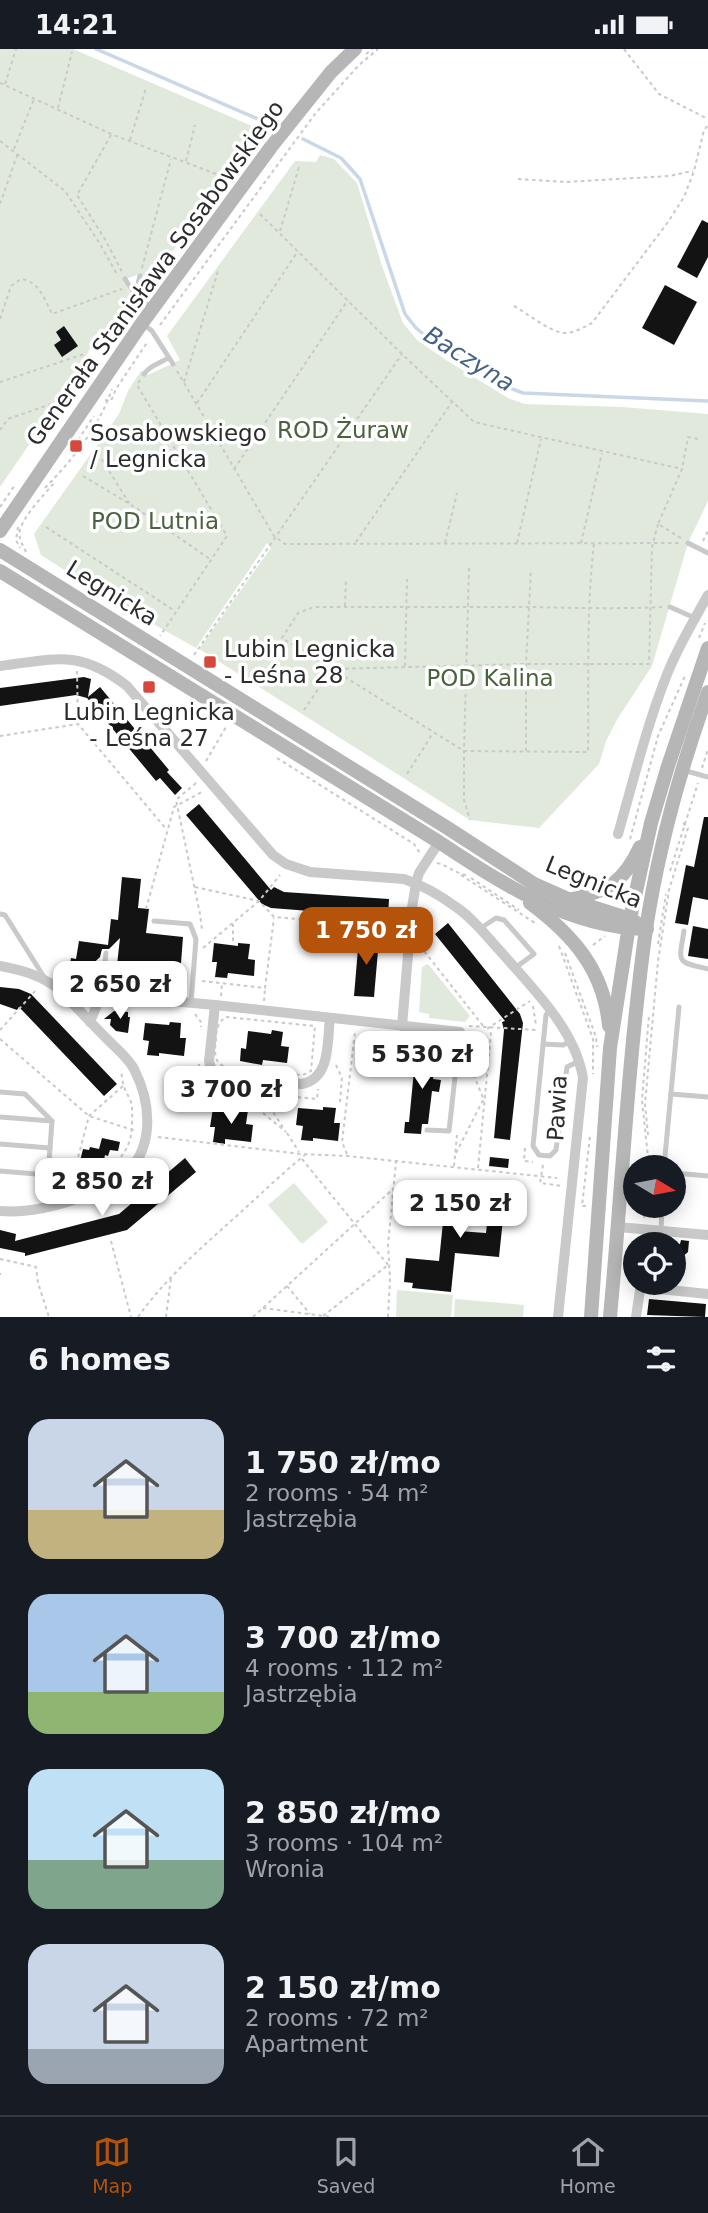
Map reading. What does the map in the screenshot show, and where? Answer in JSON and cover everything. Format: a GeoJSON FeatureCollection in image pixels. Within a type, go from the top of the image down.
{"type":"FeatureCollection","features":[{"type":"Feature","properties":{"kind":"main road","name":"Generała Stanisława Sosabowskiego"},"geometry":{"type":"LineString","coordinates":[[0,531],[142,323],[291,121],[331,72],[355,49]]}},
{"type":"Feature","properties":{"kind":"main road","name":"Legnicka"},"geometry":{"type":"LineString","coordinates":[[0,550],[534,884],[646,929]]}},
{"type":"Feature","properties":{"kind":"main road","name":"Legnicka"},"geometry":{"type":"LineString","coordinates":[[0,571],[506,886],[574,916],[629,924]]}},
{"type":"Feature","properties":{"kind":"main road"},"geometry":{"type":"LineString","coordinates":[[591,1317],[610,1048],[629,924],[651,823],[704,643]]}},
{"type":"Feature","properties":{"kind":"main road"},"geometry":{"type":"LineString","coordinates":[[610,1317],[632,1054],[646,929],[683,770],[708,692]]}},
{"type":"Feature","properties":{"kind":"main road"},"geometry":{"type":"LineString","coordinates":[[570,900],[603,891],[625,874],[651,823]]}},
{"type":"Feature","properties":{"kind":"main road"},"geometry":{"type":"LineString","coordinates":[[506,886],[553,920],[580,948],[594,972],[604,999],[610,1048]]}},
{"type":"Feature","properties":{"kind":"street"},"geometry":{"type":"LineString","coordinates":[[618,834],[654,708],[671,664],[708,595]]}},
{"type":"Feature","properties":{"kind":"street"},"geometry":{"type":"LineString","coordinates":[[0,666],[58,658],[78,660],[111,674],[127,686],[198,775],[273,855],[286,864],[310,872],[416,883]]}},
{"type":"Feature","properties":{"kind":"street"},"geometry":{"type":"LineString","coordinates":[[402,1026],[416,883],[419,873],[439,842]]}},
{"type":"Feature","properties":{"kind":"street","name":"Pawia"},"geometry":{"type":"LineString","coordinates":[[416,883],[455,905],[480,929],[550,1010],[579,1061],[584,1085],[558,1317]]}},
{"type":"Feature","properties":{"kind":"street"},"geometry":{"type":"LineString","coordinates":[[0,966],[30,972],[45,985],[61,991],[218,1003],[464,1032]]}},
{"type":"Feature","properties":{"kind":"street"},"geometry":{"type":"LineString","coordinates":[[0,1211],[53,1202],[104,1188],[121,1178],[141,1155],[146,1133],[146,1104],[133,1067],[61,991]]}},
{"type":"Feature","properties":{"kind":"street"},"geometry":{"type":"LineString","coordinates":[[90,1022],[101,995]]}},
{"type":"Feature","properties":{"kind":"street"},"geometry":{"type":"LineString","coordinates":[[218,1003],[209,1061],[215,1075],[221,1077],[302,1084],[311,1082],[321,1073],[324,1065],[330,1018]]}},
{"type":"Feature","properties":{"kind":"street"},"geometry":{"type":"LineString","coordinates":[[618,1227],[649,1227],[708,1235]]}},
{"type":"Feature","properties":{"kind":"street"},"geometry":{"type":"LineString","coordinates":[[649,1227],[649,1232]]}},
{"type":"Feature","properties":{"kind":"street"},"geometry":{"type":"LineString","coordinates":[[686,1291],[708,1294]]}},
{"type":"Feature","properties":{"kind":"street"},"geometry":{"type":"LineString","coordinates":[[636,1317],[639,1295]]}},
{"type":"Feature","properties":{"kind":"lane"},"geometry":{"type":"LineString","coordinates":[[135,295],[140,276]]}},
{"type":"Feature","properties":{"kind":"lane"},"geometry":{"type":"LineString","coordinates":[[122,278],[135,295],[153,309]]}},
{"type":"Feature","properties":{"kind":"lane"},"geometry":{"type":"LineString","coordinates":[[142,323],[152,331],[173,364]]}},
{"type":"Feature","properties":{"kind":"lane"},"geometry":{"type":"LineString","coordinates":[[144,374],[150,366],[168,358]]}},
{"type":"Feature","properties":{"kind":"lane"},"geometry":{"type":"LineString","coordinates":[[688,543],[708,553]]}},
{"type":"Feature","properties":{"kind":"lane"},"geometry":{"type":"LineString","coordinates":[[670,607],[695,618]]}},
{"type":"Feature","properties":{"kind":"lane"},"geometry":{"type":"LineString","coordinates":[[683,770],[708,777]]}},
{"type":"Feature","properties":{"kind":"lane"},"geometry":{"type":"LineString","coordinates":[[0,914],[5,915],[45,985]]}},
{"type":"Feature","properties":{"kind":"lane"},"geometry":{"type":"LineString","coordinates":[[480,929],[496,918],[504,920],[534,954],[514,968]]}},
{"type":"Feature","properties":{"kind":"lane"},"geometry":{"type":"LineString","coordinates":[[154,921],[190,924],[197,939],[191,1003]]}},
{"type":"Feature","properties":{"kind":"lane"},"geometry":{"type":"LineString","coordinates":[[684,931],[681,961],[686,965],[708,969]]}},
{"type":"Feature","properties":{"kind":"lane"},"geometry":{"type":"LineString","coordinates":[[101,995],[106,953]]}},
{"type":"Feature","properties":{"kind":"lane"},"geometry":{"type":"LineString","coordinates":[[665,1155],[679,1007]]}},
{"type":"Feature","properties":{"kind":"lane"},"geometry":{"type":"LineString","coordinates":[[550,1010],[546,1014],[533,1146],[539,1156],[550,1156],[556,1150],[567,1067],[579,1061]]}},
{"type":"Feature","properties":{"kind":"lane"},"geometry":{"type":"LineString","coordinates":[[427,1130],[449,1131],[464,1032]]}},
{"type":"Feature","properties":{"kind":"lane"},"geometry":{"type":"LineString","coordinates":[[543,1044],[563,1045],[570,1041]]}},
{"type":"Feature","properties":{"kind":"lane"},"geometry":{"type":"LineString","coordinates":[[0,1092],[25,1094],[52,1121],[48,1175],[53,1202]]}},
{"type":"Feature","properties":{"kind":"lane"},"geometry":{"type":"LineString","coordinates":[[671,1094],[708,1097]]}},
{"type":"Feature","properties":{"kind":"lane"},"geometry":{"type":"LineString","coordinates":[[0,1117],[52,1121]]}},
{"type":"Feature","properties":{"kind":"lane"},"geometry":{"type":"LineString","coordinates":[[0,1144],[50,1148]]}},
{"type":"Feature","properties":{"kind":"lane"},"geometry":{"type":"LineString","coordinates":[[0,1171],[48,1175]]}},
{"type":"Feature","properties":{"kind":"lane"},"geometry":{"type":"LineString","coordinates":[[686,1174],[708,1176]]}},
{"type":"Feature","properties":{"kind":"lane"},"geometry":{"type":"LineString","coordinates":[[649,1227],[655,1218]]}},
{"type":"Feature","properties":{"kind":"path"},"geometry":{"type":"LineString","coordinates":[[5,85],[16,49]]}},
{"type":"Feature","properties":{"kind":"path"},"geometry":{"type":"LineString","coordinates":[[316,114],[359,65],[378,49]]}},
{"type":"Feature","properties":{"kind":"path"},"geometry":{"type":"LineString","coordinates":[[624,49],[660,94],[708,119]]}},
{"type":"Feature","properties":{"kind":"path"},"geometry":{"type":"LineString","coordinates":[[57,109],[72,52]]}},
{"type":"Feature","properties":{"kind":"path"},"geometry":{"type":"LineString","coordinates":[[0,83],[111,134],[216,174],[225,181]]}},
{"type":"Feature","properties":{"kind":"path"},"geometry":{"type":"LineString","coordinates":[[130,141],[146,88]]}},
{"type":"Feature","properties":{"kind":"path"},"geometry":{"type":"LineString","coordinates":[[14,150],[34,98]]}},
{"type":"Feature","properties":{"kind":"path"},"geometry":{"type":"LineString","coordinates":[[185,162],[195,125]]}},
{"type":"Feature","properties":{"kind":"path"},"geometry":{"type":"LineString","coordinates":[[514,306],[555,331],[566,334],[592,323],[684,197],[694,171],[704,130],[708,125]]}},
{"type":"Feature","properties":{"kind":"path"},"geometry":{"type":"LineString","coordinates":[[111,134],[77,195],[106,241],[122,278]]}},
{"type":"Feature","properties":{"kind":"path"},"geometry":{"type":"LineString","coordinates":[[0,141],[65,191],[122,278]]}},
{"type":"Feature","properties":{"kind":"path"},"geometry":{"type":"LineString","coordinates":[[0,204],[18,153]]}},
{"type":"Feature","properties":{"kind":"path"},"geometry":{"type":"LineString","coordinates":[[140,276],[172,158]]}},
{"type":"Feature","properties":{"kind":"path"},"geometry":{"type":"LineString","coordinates":[[279,232],[299,167]]}},
{"type":"Feature","properties":{"kind":"path"},"geometry":{"type":"LineString","coordinates":[[518,179],[566,182],[669,177],[694,171]]}},
{"type":"Feature","properties":{"kind":"path"},"geometry":{"type":"LineString","coordinates":[[260,214],[474,422],[682,469]]}},
{"type":"Feature","properties":{"kind":"path"},"geometry":{"type":"LineString","coordinates":[[197,403],[298,250]]}},
{"type":"Feature","properties":{"kind":"path"},"geometry":{"type":"LineString","coordinates":[[184,383],[218,271]]}},
{"type":"Feature","properties":{"kind":"path"},"geometry":{"type":"LineString","coordinates":[[0,319],[11,286],[21,279],[29,280],[39,289],[52,314],[125,287]]}},
{"type":"Feature","properties":{"kind":"path"},"geometry":{"type":"LineString","coordinates":[[234,469],[349,299]]}},
{"type":"Feature","properties":{"kind":"path"},"geometry":{"type":"LineString","coordinates":[[0,381],[84,354]]}},
{"type":"Feature","properties":{"kind":"path"},"geometry":{"type":"LineString","coordinates":[[193,656],[402,354]]}},
{"type":"Feature","properties":{"kind":"path"},"geometry":{"type":"LineString","coordinates":[[173,364],[274,536],[285,544],[688,543]]}},
{"type":"Feature","properties":{"kind":"path"},"geometry":{"type":"LineString","coordinates":[[0,430],[8,419],[54,403],[73,374]]}},
{"type":"Feature","properties":{"kind":"path"},"geometry":{"type":"LineString","coordinates":[[144,374],[137,385],[227,535],[158,640]]}},
{"type":"Feature","properties":{"kind":"path"},"geometry":{"type":"LineString","coordinates":[[355,544],[452,401]]}},
{"type":"Feature","properties":{"kind":"path"},"geometry":{"type":"LineString","coordinates":[[517,544],[541,437]]}},
{"type":"Feature","properties":{"kind":"path"},"geometry":{"type":"LineString","coordinates":[[332,670],[526,664],[649,664],[652,543],[682,469],[688,437],[698,439]]}},
{"type":"Feature","properties":{"kind":"path"},"geometry":{"type":"LineString","coordinates":[[580,544],[603,451]]}},
{"type":"Feature","properties":{"kind":"path"},"geometry":{"type":"LineString","coordinates":[[99,453],[130,504]]}},
{"type":"Feature","properties":{"kind":"path"},"geometry":{"type":"LineString","coordinates":[[83,475],[211,560]]}},
{"type":"Feature","properties":{"kind":"path"},"geometry":{"type":"LineString","coordinates":[[445,544],[457,492]]}},
{"type":"Feature","properties":{"kind":"path"},"geometry":{"type":"LineString","coordinates":[[658,523],[688,543]]}},
{"type":"Feature","properties":{"kind":"path"},"geometry":{"type":"LineString","coordinates":[[20,527],[16,540],[21,551]]}},
{"type":"Feature","properties":{"kind":"path"},"geometry":{"type":"LineString","coordinates":[[47,527],[176,611]]}},
{"type":"Feature","properties":{"kind":"path"},"geometry":{"type":"LineString","coordinates":[[700,548],[708,531]]}},
{"type":"Feature","properties":{"kind":"path"},"geometry":{"type":"LineString","coordinates":[[594,544],[589,608],[588,752],[464,751],[282,638],[298,613],[314,607],[589,608],[670,607]]}},
{"type":"Feature","properties":{"kind":"path"},"geometry":{"type":"LineString","coordinates":[[469,568],[464,800],[470,820]]}},
{"type":"Feature","properties":{"kind":"path"},"geometry":{"type":"LineString","coordinates":[[526,752],[526,664],[531,569]]}},
{"type":"Feature","properties":{"kind":"path"},"geometry":{"type":"LineString","coordinates":[[345,607],[346,578]]}},
{"type":"Feature","properties":{"kind":"path"},"geometry":{"type":"LineString","coordinates":[[405,667],[407,579]]}},
{"type":"Feature","properties":{"kind":"path"},"geometry":{"type":"LineString","coordinates":[[704,643],[708,615]]}},
{"type":"Feature","properties":{"kind":"path"},"geometry":{"type":"LineString","coordinates":[[76,667],[78,724],[167,830]]}},
{"type":"Feature","properties":{"kind":"path"},"geometry":{"type":"LineString","coordinates":[[304,710],[332,670]]}},
{"type":"Feature","properties":{"kind":"path"},"geometry":{"type":"LineString","coordinates":[[628,848],[658,736],[686,673]]}},
{"type":"Feature","properties":{"kind":"path"},"geometry":{"type":"LineString","coordinates":[[234,715],[198,775],[176,800],[200,914],[201,950],[258,901],[283,871]]}},
{"type":"Feature","properties":{"kind":"path"},"geometry":{"type":"LineString","coordinates":[[0,736],[78,724]]}},
{"type":"Feature","properties":{"kind":"path"},"geometry":{"type":"LineString","coordinates":[[407,774],[433,732]]}},
{"type":"Feature","properties":{"kind":"path"},"geometry":{"type":"LineString","coordinates":[[648,1155],[642,1100],[653,969],[668,877],[708,749]]}},
{"type":"Feature","properties":{"kind":"path"},"geometry":{"type":"LineString","coordinates":[[274,755],[414,844],[428,859],[447,865],[540,924]]}},
{"type":"Feature","properties":{"kind":"path"},"geometry":{"type":"LineString","coordinates":[[146,909],[174,807],[206,790]]}},
{"type":"Feature","properties":{"kind":"path"},"geometry":{"type":"LineString","coordinates":[[681,821],[685,826]]}},
{"type":"Feature","properties":{"kind":"path"},"geometry":{"type":"LineString","coordinates":[[463,875],[542,928]]}},
{"type":"Feature","properties":{"kind":"path"},"geometry":{"type":"LineString","coordinates":[[194,886],[258,901],[274,918],[404,928]]}},
{"type":"Feature","properties":{"kind":"path"},"geometry":{"type":"LineString","coordinates":[[263,1004],[274,918]]}},
{"type":"Feature","properties":{"kind":"path"},"geometry":{"type":"LineString","coordinates":[[233,923],[233,941]]}},
{"type":"Feature","properties":{"kind":"path"},"geometry":{"type":"LineString","coordinates":[[559,943],[570,963],[596,1037],[598,1051],[595,1074]]}},
{"type":"Feature","properties":{"kind":"path"},"geometry":{"type":"LineString","coordinates":[[76,985],[96,970],[104,971]]}},
{"type":"Feature","properties":{"kind":"path"},"geometry":{"type":"LineString","coordinates":[[149,976],[265,988]]}},
{"type":"Feature","properties":{"kind":"path"},"geometry":{"type":"LineString","coordinates":[[218,1003],[223,983]]}},
{"type":"Feature","properties":{"kind":"path"},"geometry":{"type":"LineString","coordinates":[[0,1030],[37,988],[45,985]]}},
{"type":"Feature","properties":{"kind":"path"},"geometry":{"type":"LineString","coordinates":[[488,1028],[531,1001],[537,1038]]}},
{"type":"Feature","properties":{"kind":"path"},"geometry":{"type":"LineString","coordinates":[[226,1017],[315,1026],[309,1074],[237,1070],[228,1068],[216,1059],[217,1027],[226,1017]]}},
{"type":"Feature","properties":{"kind":"path"},"geometry":{"type":"LineString","coordinates":[[478,1169],[491,1034],[488,1028]]}},
{"type":"Feature","properties":{"kind":"path"},"geometry":{"type":"LineString","coordinates":[[484,1100],[472,1071],[464,1032],[488,1028],[537,1030]]}},
{"type":"Feature","properties":{"kind":"path"},"geometry":{"type":"LineString","coordinates":[[347,1156],[342,1142],[356,1029]]}},
{"type":"Feature","properties":{"kind":"path"},"geometry":{"type":"LineString","coordinates":[[0,1039],[89,1115],[160,1139],[301,1156]]}},
{"type":"Feature","properties":{"kind":"path"},"geometry":{"type":"LineString","coordinates":[[332,1060],[342,1078],[340,1102]]}},
{"type":"Feature","properties":{"kind":"path"},"geometry":{"type":"LineString","coordinates":[[71,1185],[98,1175],[116,1164],[130,1142],[131,1101],[123,1086],[121,1065]]}},
{"type":"Feature","properties":{"kind":"path"},"geometry":{"type":"LineString","coordinates":[[53,1202],[71,1185],[89,1115],[123,1086]]}},
{"type":"Feature","properties":{"kind":"path"},"geometry":{"type":"LineString","coordinates":[[262,1094],[301,1156],[389,1266]]}},
{"type":"Feature","properties":{"kind":"path"},"geometry":{"type":"LineString","coordinates":[[455,1154],[484,1100]]}},
{"type":"Feature","properties":{"kind":"path"},"geometry":{"type":"LineString","coordinates":[[587,1206],[582,1206],[591,1129]]}},
{"type":"Feature","properties":{"kind":"path"},"geometry":{"type":"LineString","coordinates":[[525,1147],[523,1161],[533,1162]]}},
{"type":"Feature","properties":{"kind":"path"},"geometry":{"type":"LineString","coordinates":[[138,1317],[171,1277],[306,1154],[557,1178]]}},
{"type":"Feature","properties":{"kind":"path"},"geometry":{"type":"LineString","coordinates":[[388,1317],[388,1245],[396,1161]]}},
{"type":"Feature","properties":{"kind":"path"},"geometry":{"type":"LineString","coordinates":[[543,1163],[540,1183],[572,1188]]}},
{"type":"Feature","properties":{"kind":"path"},"geometry":{"type":"LineString","coordinates":[[253,1317],[394,1188]]}},
{"type":"Feature","properties":{"kind":"path"},"geometry":{"type":"LineString","coordinates":[[648,1218],[649,1232]]}},
{"type":"Feature","properties":{"kind":"path"},"geometry":{"type":"LineString","coordinates":[[111,1241],[131,1317]]}},
{"type":"Feature","properties":{"kind":"path"},"geometry":{"type":"LineString","coordinates":[[0,1259],[36,1267],[49,1317]]}},
{"type":"Feature","properties":{"kind":"path"},"geometry":{"type":"LineString","coordinates":[[323,1316],[389,1266]]}},
{"type":"Feature","properties":{"kind":"path"},"geometry":{"type":"LineString","coordinates":[[166,1317],[171,1277]]}},
{"type":"Feature","properties":{"kind":"path"},"geometry":{"type":"LineString","coordinates":[[286,1285],[310,1314]]}},
{"type":"Feature","properties":{"kind":"path"},"geometry":{"type":"LineString","coordinates":[[262,1308],[331,1317]]}},
{"type":"Feature","properties":{"kind":"green space"},"geometry":{"type":"Polygon","coordinates":[[[0,49],[73,49],[261,130],[154,277],[137,275],[123,280],[133,299],[118,320],[93,344],[57,404],[0,487],[0,49]]]}},
{"type":"Feature","properties":{"kind":"green space"},"geometry":{"type":"Polygon","coordinates":[[[320,155],[334,159],[357,183],[382,266],[403,323],[417,340],[446,360],[508,398],[525,404],[622,407],[708,414],[708,501],[688,543],[652,666],[618,718],[606,741],[599,764],[539,828],[470,820],[199,649],[271,548],[267,543],[196,648],[118,604],[41,555],[34,534],[119,414],[128,391],[141,371],[148,375],[180,360],[167,336],[295,161],[316,162],[320,155]]]}},
{"type":"Feature","properties":{"kind":"green space"},"geometry":{"type":"Polygon","coordinates":[[[428,964],[470,1016],[465,1022],[429,1018],[429,1014],[419,1012],[422,967],[428,964]]]}},
{"type":"Feature","properties":{"kind":"green space"},"geometry":{"type":"Polygon","coordinates":[[[294,1183],[328,1222],[302,1244],[268,1205],[294,1183]]]}},
{"type":"Feature","properties":{"kind":"green space"},"geometry":{"type":"Polygon","coordinates":[[[397,1290],[453,1295],[451,1317],[396,1317],[397,1290]]]}},
{"type":"Feature","properties":{"kind":"green space"},"geometry":{"type":"Polygon","coordinates":[[[455,1299],[524,1305],[523,1317],[454,1317],[455,1299]]]}},
{"type":"Feature","properties":{"kind":"building"},"geometry":{"type":"Polygon","coordinates":[[[702,220],[708,223],[708,257],[697,278],[677,267],[702,220]]]}},
{"type":"Feature","properties":{"kind":"building"},"geometry":{"type":"Polygon","coordinates":[[[665,285],[697,302],[674,345],[642,328],[665,285]]]}},
{"type":"Feature","properties":{"kind":"building"},"geometry":{"type":"Polygon","coordinates":[[[64,326],[78,346],[62,357],[54,345],[61,340],[56,332],[64,326]]]}},
{"type":"Feature","properties":{"kind":"building"},"geometry":{"type":"Polygon","coordinates":[[[84,677],[91,679],[88,697],[100,687],[169,770],[167,772],[182,788],[175,795],[160,778],[156,781],[87,698],[76,695],[0,706],[0,688],[84,677]]]}},
{"type":"Feature","properties":{"kind":"building"},"geometry":{"type":"Polygon","coordinates":[[[199,804],[271,890],[274,887],[284,892],[389,899],[388,917],[271,908],[262,904],[186,815],[199,804]]]}},
{"type":"Feature","properties":{"kind":"building"},"geometry":{"type":"Polygon","coordinates":[[[704,817],[708,817],[708,900],[693,897],[688,925],[675,923],[686,865],[694,867],[704,817]]]}},
{"type":"Feature","properties":{"kind":"building"},"geometry":{"type":"Polygon","coordinates":[[[122,877],[141,879],[138,908],[149,909],[146,933],[183,937],[180,976],[149,972],[148,984],[115,983],[120,938],[109,949],[102,949],[100,957],[78,978],[68,976],[71,958],[76,959],[79,941],[108,945],[111,919],[118,920],[122,877]]]}},
{"type":"Feature","properties":{"kind":"building"},"geometry":{"type":"Polygon","coordinates":[[[448,923],[520,1014],[523,1023],[510,1140],[494,1138],[504,1030],[502,1022],[505,1021],[435,934],[448,923]]]}},
{"type":"Feature","properties":{"kind":"building"},"geometry":{"type":"Polygon","coordinates":[[[693,926],[708,929],[708,959],[688,956],[693,926]]]}},
{"type":"Feature","properties":{"kind":"building"},"geometry":{"type":"Polygon","coordinates":[[[359,937],[379,939],[374,997],[354,996],[359,937]]]}},
{"type":"Feature","properties":{"kind":"building"},"geometry":{"type":"Polygon","coordinates":[[[214,943],[238,946],[238,943],[250,944],[248,959],[255,960],[254,976],[228,973],[227,978],[215,977],[217,962],[212,962],[214,943]]]}},
{"type":"Feature","properties":{"kind":"building"},"geometry":{"type":"Polygon","coordinates":[[[0,987],[19,989],[31,994],[117,1084],[104,1096],[19,1007],[17,1010],[0,1004],[0,987]]]}},
{"type":"Feature","properties":{"kind":"building"},"geometry":{"type":"Polygon","coordinates":[[[114,1011],[128,1012],[128,1033],[116,1031],[110,1025],[111,1019],[104,1019],[114,1011]]]}},
{"type":"Feature","properties":{"kind":"building"},"geometry":{"type":"Polygon","coordinates":[[[170,1022],[181,1023],[180,1038],[186,1038],[184,1056],[159,1053],[159,1056],[147,1055],[149,1041],[143,1040],[145,1023],[169,1025],[170,1022]]]}},
{"type":"Feature","properties":{"kind":"building"},"geometry":{"type":"Polygon","coordinates":[[[272,1030],[283,1032],[281,1046],[289,1047],[287,1063],[263,1060],[262,1065],[240,1061],[241,1048],[246,1049],[248,1031],[271,1034],[272,1030]]]}},
{"type":"Feature","properties":{"kind":"building"},"geometry":{"type":"Polygon","coordinates":[[[416,1050],[436,1052],[433,1079],[441,1080],[439,1092],[432,1091],[428,1124],[422,1124],[421,1134],[404,1133],[405,1122],[409,1122],[416,1050]]]}},
{"type":"Feature","properties":{"kind":"building"},"geometry":{"type":"Polygon","coordinates":[[[323,1107],[336,1108],[334,1123],[340,1123],[338,1141],[313,1138],[313,1141],[301,1140],[303,1126],[296,1125],[298,1108],[323,1110],[323,1107]]]}},
{"type":"Feature","properties":{"kind":"building"},"geometry":{"type":"Polygon","coordinates":[[[213,1108],[236,1112],[236,1109],[248,1110],[246,1124],[253,1125],[251,1142],[225,1139],[225,1144],[213,1142],[215,1127],[210,1127],[213,1108]]]}},
{"type":"Feature","properties":{"kind":"building"},"geometry":{"type":"Polygon","coordinates":[[[102,1138],[120,1142],[118,1151],[110,1150],[108,1156],[105,1155],[102,1169],[90,1166],[88,1175],[77,1173],[83,1149],[99,1149],[102,1138]]]}},
{"type":"Feature","properties":{"kind":"building"},"geometry":{"type":"Polygon","coordinates":[[[490,1157],[509,1159],[508,1168],[489,1166],[490,1157]]]}},
{"type":"Feature","properties":{"kind":"building"},"geometry":{"type":"Polygon","coordinates":[[[185,1158],[196,1172],[127,1230],[25,1256],[25,1253],[0,1248],[0,1230],[16,1234],[15,1241],[119,1214],[185,1158]]]}},
{"type":"Feature","properties":{"kind":"building"},"geometry":{"type":"Polygon","coordinates":[[[446,1193],[505,1200],[499,1257],[455,1253],[451,1292],[412,1288],[413,1283],[404,1282],[406,1258],[439,1261],[446,1193]],[[460,1213],[458,1231],[486,1233],[488,1215],[460,1213]]]}},
{"type":"Feature","properties":{"kind":"building"},"geometry":{"type":"Polygon","coordinates":[[[649,1299],[706,1304],[705,1317],[647,1315],[649,1299]]]}},
{"type":"Feature","properties":{"kind":"waterway","name":"Baczyna"},"geometry":{"type":"LineString","coordinates":[[96,49],[272,125]]}},
{"type":"Feature","properties":{"kind":"waterway","name":"Baczyna"},"geometry":{"type":"LineString","coordinates":[[303,139],[341,158],[360,179],[405,314],[427,337],[510,388],[523,393],[708,401]]}},
{"type":"Feature","properties":{"kind":"place","name":"Sosabowskiego / Legnicka"},"geometry":{"type":"Point","coordinates":[76,446]}},
{"type":"Feature","properties":{"kind":"place","name":"Lubin Legnicka - Leśna 28"},"geometry":{"type":"Point","coordinates":[210,662]}},
{"type":"Feature","properties":{"kind":"place","name":"Lubin Legnicka - Leśna 27"},"geometry":{"type":"Point","coordinates":[149,687]}},
{"type":"Feature","properties":{"kind":"park label","name":"ROD Żuraw"},"geometry":{"type":"Point","coordinates":[343,430]}},
{"type":"Feature","properties":{"kind":"park label","name":"POD Lutnia"},"geometry":{"type":"Point","coordinates":[155,521]}},
{"type":"Feature","properties":{"kind":"park label","name":"POD Kalina"},"geometry":{"type":"Point","coordinates":[490,678]}}]}
